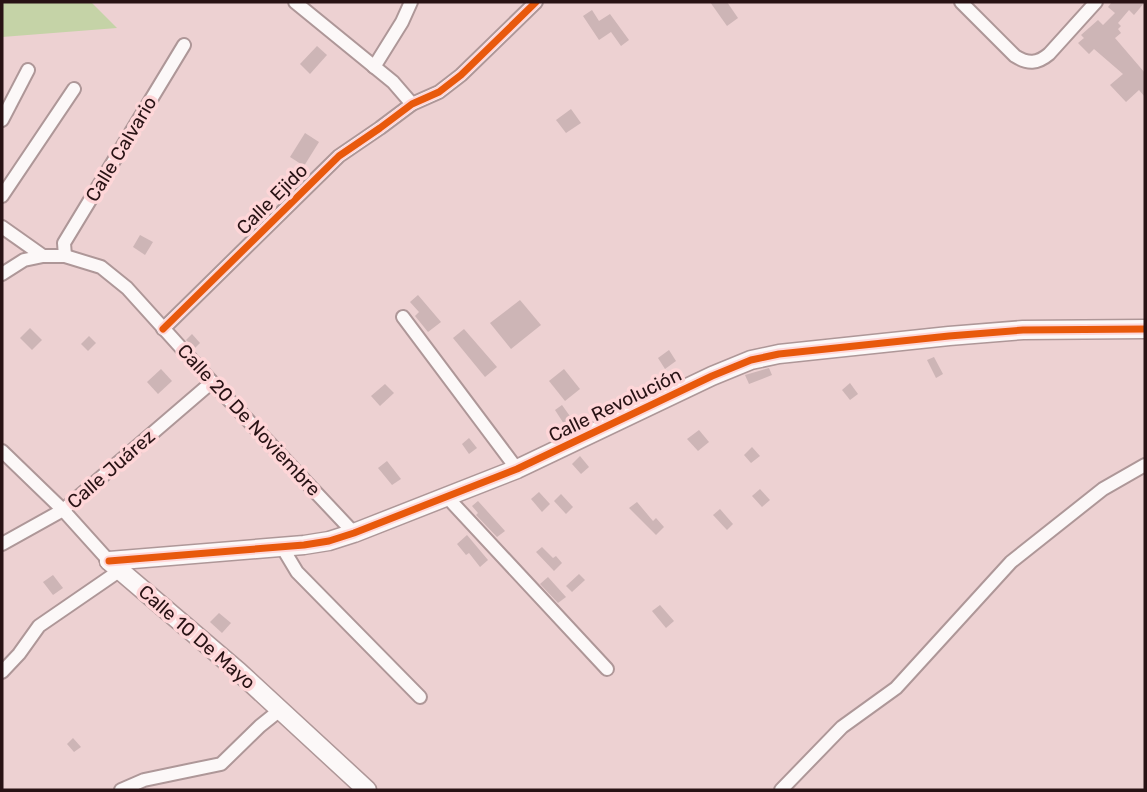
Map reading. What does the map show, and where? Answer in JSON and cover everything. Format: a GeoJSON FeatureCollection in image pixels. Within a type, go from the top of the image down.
{"type":"FeatureCollection","features":[{"type":"Feature","properties":{"kind":"street"},"geometry":{"type":"LineString","coordinates":[[295,2],[393,82],[412,104]]}},
{"type":"Feature","properties":{"kind":"street"},"geometry":{"type":"LineString","coordinates":[[374,67],[411,2]]}},
{"type":"Feature","properties":{"kind":"street","name":"Calle Ejido"},"geometry":{"type":"LineString","coordinates":[[163,329],[339,156],[412,104],[439,92],[461,75],[536,2]]}},
{"type":"Feature","properties":{"kind":"street"},"geometry":{"type":"LineString","coordinates":[[961,2],[1015,56],[1031,63],[1041,61],[1096,2]]}},
{"type":"Feature","properties":{"kind":"street","name":"Calle Calvario"},"geometry":{"type":"LineString","coordinates":[[65,256],[64,243],[184,45]]}},
{"type":"Feature","properties":{"kind":"street"},"geometry":{"type":"LineString","coordinates":[[2,120],[28,70]]}},
{"type":"Feature","properties":{"kind":"street"},"geometry":{"type":"LineString","coordinates":[[2,196],[74,89]]}},
{"type":"Feature","properties":{"kind":"street"},"geometry":{"type":"LineString","coordinates":[[2,227],[43,256]]}},
{"type":"Feature","properties":{"kind":"street"},"geometry":{"type":"LineString","coordinates":[[2,274],[24,260],[43,256]]}},
{"type":"Feature","properties":{"kind":"street","name":"Calle 20 De Noviembre"},"geometry":{"type":"LineString","coordinates":[[43,256],[65,256],[101,267],[127,288],[354,533]]}},
{"type":"Feature","properties":{"kind":"street"},"geometry":{"type":"LineString","coordinates":[[403,317],[517,469]]}},
{"type":"Feature","properties":{"kind":"street","name":"Calle Revolución"},"geometry":{"type":"LineString","coordinates":[[114,566],[329,541],[354,533],[517,469],[751,360],[779,354],[1023,330],[1145,329]]}},
{"type":"Feature","properties":{"kind":"street","name":"Calle Juárez"},"geometry":{"type":"LineString","coordinates":[[2,544],[64,510],[212,382]]}},
{"type":"Feature","properties":{"kind":"street","name":"Calle 10 De Mayo"},"geometry":{"type":"LineString","coordinates":[[2,451],[64,510],[114,566],[238,671],[367,790]]}},
{"type":"Feature","properties":{"kind":"street"},"geometry":{"type":"LineString","coordinates":[[781,790],[842,727],[896,688],[1011,562],[1103,489],[1145,465]]}},
{"type":"Feature","properties":{"kind":"street"},"geometry":{"type":"LineString","coordinates":[[447,497],[607,669]]}},
{"type":"Feature","properties":{"kind":"street"},"geometry":{"type":"LineString","coordinates":[[282,547],[297,572],[421,697]]}},
{"type":"Feature","properties":{"kind":"street"},"geometry":{"type":"LineString","coordinates":[[2,672],[39,626],[114,566]]}},
{"type":"Feature","properties":{"kind":"street"},"geometry":{"type":"LineString","coordinates":[[121,790],[144,780],[221,764],[280,710]]}},
{"type":"Feature","properties":{"kind":"green space"},"geometry":{"type":"Polygon","coordinates":[[[2,2],[91,2],[117,28],[2,37],[2,2]]]}},
{"type":"Feature","properties":{"kind":"building"},"geometry":{"type":"Polygon","coordinates":[[[710,2],[727,2],[738,18],[727,26],[710,2]]]}},
{"type":"Feature","properties":{"kind":"building"},"geometry":{"type":"Polygon","coordinates":[[[1112,2],[1145,2],[1134,15],[1129,10],[1118,23],[1121,33],[1115,38],[1145,73],[1145,97],[1139,90],[1126,102],[1110,85],[1123,74],[1094,49],[1089,54],[1078,43],[1084,38],[1081,35],[1098,20],[1103,25],[1115,13],[1108,7],[1112,2]]]}},
{"type":"Feature","properties":{"kind":"building"},"geometry":{"type":"Polygon","coordinates":[[[592,10],[599,21],[610,14],[629,40],[621,46],[611,32],[599,40],[583,16],[592,10]]]}},
{"type":"Feature","properties":{"kind":"building"},"geometry":{"type":"Polygon","coordinates":[[[317,46],[327,55],[310,74],[300,64],[317,46]]]}},
{"type":"Feature","properties":{"kind":"building"},"geometry":{"type":"Polygon","coordinates":[[[571,109],[581,123],[566,133],[556,120],[571,109]]]}},
{"type":"Feature","properties":{"kind":"building"},"geometry":{"type":"Polygon","coordinates":[[[305,133],[319,142],[304,166],[290,157],[305,133]]]}},
{"type":"Feature","properties":{"kind":"building"},"geometry":{"type":"Polygon","coordinates":[[[140,235],[153,242],[145,255],[133,247],[140,235]]]}},
{"type":"Feature","properties":{"kind":"building"},"geometry":{"type":"Polygon","coordinates":[[[418,295],[441,322],[428,332],[415,316],[419,312],[410,302],[418,295]]]}},
{"type":"Feature","properties":{"kind":"building"},"geometry":{"type":"Polygon","coordinates":[[[520,300],[541,325],[511,349],[490,323],[520,300]]]}},
{"type":"Feature","properties":{"kind":"building"},"geometry":{"type":"Polygon","coordinates":[[[30,328],[42,340],[32,350],[20,338],[30,328]]]}},
{"type":"Feature","properties":{"kind":"building"},"geometry":{"type":"Polygon","coordinates":[[[464,329],[497,367],[485,377],[453,338],[464,329]]]}},
{"type":"Feature","properties":{"kind":"building"},"geometry":{"type":"Polygon","coordinates":[[[192,334],[200,343],[194,349],[186,340],[192,334]]]}},
{"type":"Feature","properties":{"kind":"building"},"geometry":{"type":"Polygon","coordinates":[[[89,336],[96,343],[88,351],[81,344],[89,336]]]}},
{"type":"Feature","properties":{"kind":"building"},"geometry":{"type":"Polygon","coordinates":[[[669,350],[676,361],[665,369],[658,358],[669,350]]]}},
{"type":"Feature","properties":{"kind":"building"},"geometry":{"type":"Polygon","coordinates":[[[934,357],[943,374],[936,378],[927,360],[934,357]]]}},
{"type":"Feature","properties":{"kind":"building"},"geometry":{"type":"Polygon","coordinates":[[[769,368],[772,375],[749,384],[745,375],[769,368]]]}},
{"type":"Feature","properties":{"kind":"building"},"geometry":{"type":"Polygon","coordinates":[[[161,369],[172,381],[158,394],[147,382],[161,369]]]}},
{"type":"Feature","properties":{"kind":"building"},"geometry":{"type":"Polygon","coordinates":[[[564,369],[580,389],[565,401],[549,381],[564,369]]]}},
{"type":"Feature","properties":{"kind":"building"},"geometry":{"type":"Polygon","coordinates":[[[850,383],[858,394],[850,400],[842,390],[850,383]]]}},
{"type":"Feature","properties":{"kind":"building"},"geometry":{"type":"Polygon","coordinates":[[[385,384],[394,393],[380,406],[371,396],[385,384]]]}},
{"type":"Feature","properties":{"kind":"building"},"geometry":{"type":"Polygon","coordinates":[[[562,405],[572,419],[564,424],[555,410],[562,405]]]}},
{"type":"Feature","properties":{"kind":"building"},"geometry":{"type":"Polygon","coordinates":[[[699,430],[709,442],[698,451],[687,439],[699,430]]]}},
{"type":"Feature","properties":{"kind":"building"},"geometry":{"type":"Polygon","coordinates":[[[469,438],[477,448],[469,454],[462,444],[469,438]]]}},
{"type":"Feature","properties":{"kind":"building"},"geometry":{"type":"Polygon","coordinates":[[[752,447],[760,456],[751,463],[744,455],[752,447]]]}},
{"type":"Feature","properties":{"kind":"building"},"geometry":{"type":"Polygon","coordinates":[[[580,456],[589,467],[581,474],[572,464],[580,456]]]}},
{"type":"Feature","properties":{"kind":"building"},"geometry":{"type":"Polygon","coordinates":[[[387,461],[401,479],[392,485],[378,468],[387,461]]]}},
{"type":"Feature","properties":{"kind":"building"},"geometry":{"type":"Polygon","coordinates":[[[760,489],[770,500],[762,507],[752,496],[760,489]]]}},
{"type":"Feature","properties":{"kind":"building"},"geometry":{"type":"Polygon","coordinates":[[[539,492],[550,504],[542,512],[531,499],[539,492]]]}},
{"type":"Feature","properties":{"kind":"building"},"geometry":{"type":"Polygon","coordinates":[[[561,494],[573,507],[566,514],[554,501],[561,494]]]}},
{"type":"Feature","properties":{"kind":"building"},"geometry":{"type":"Polygon","coordinates":[[[478,501],[505,531],[497,537],[476,515],[478,513],[472,506],[478,501]]]}},
{"type":"Feature","properties":{"kind":"building"},"geometry":{"type":"Polygon","coordinates":[[[637,502],[653,521],[656,518],[664,527],[656,535],[629,508],[637,502]]]}},
{"type":"Feature","properties":{"kind":"building"},"geometry":{"type":"Polygon","coordinates":[[[720,509],[733,524],[727,530],[713,515],[720,509]]]}},
{"type":"Feature","properties":{"kind":"building"},"geometry":{"type":"Polygon","coordinates":[[[467,535],[488,560],[480,567],[469,553],[466,555],[457,544],[467,535]]]}},
{"type":"Feature","properties":{"kind":"building"},"geometry":{"type":"Polygon","coordinates":[[[542,547],[562,563],[554,571],[536,552],[542,547]]]}},
{"type":"Feature","properties":{"kind":"building"},"geometry":{"type":"Polygon","coordinates":[[[579,574],[585,580],[572,592],[566,586],[579,574]]]}},
{"type":"Feature","properties":{"kind":"building"},"geometry":{"type":"Polygon","coordinates":[[[53,575],[63,588],[53,595],[43,582],[53,575]]]}},
{"type":"Feature","properties":{"kind":"building"},"geometry":{"type":"Polygon","coordinates":[[[548,577],[566,597],[558,603],[540,584],[548,577]]]}},
{"type":"Feature","properties":{"kind":"building"},"geometry":{"type":"Polygon","coordinates":[[[660,605],[674,621],[666,628],[652,611],[660,605]]]}},
{"type":"Feature","properties":{"kind":"building"},"geometry":{"type":"Polygon","coordinates":[[[219,613],[231,623],[222,633],[210,622],[219,613]]]}},
{"type":"Feature","properties":{"kind":"building"},"geometry":{"type":"Polygon","coordinates":[[[73,738],[81,747],[74,752],[67,744],[73,738]]]}},
{"type":"Feature","properties":{"kind":"cycle path"},"geometry":{"type":"LineString","coordinates":[[163,329],[339,156],[412,104],[439,92],[461,75],[536,2]]}},
{"type":"Feature","properties":{"kind":"cycle path"},"geometry":{"type":"LineString","coordinates":[[109,561],[329,541],[517,469],[751,360],[779,354],[1023,330],[1145,329]]}}]}
